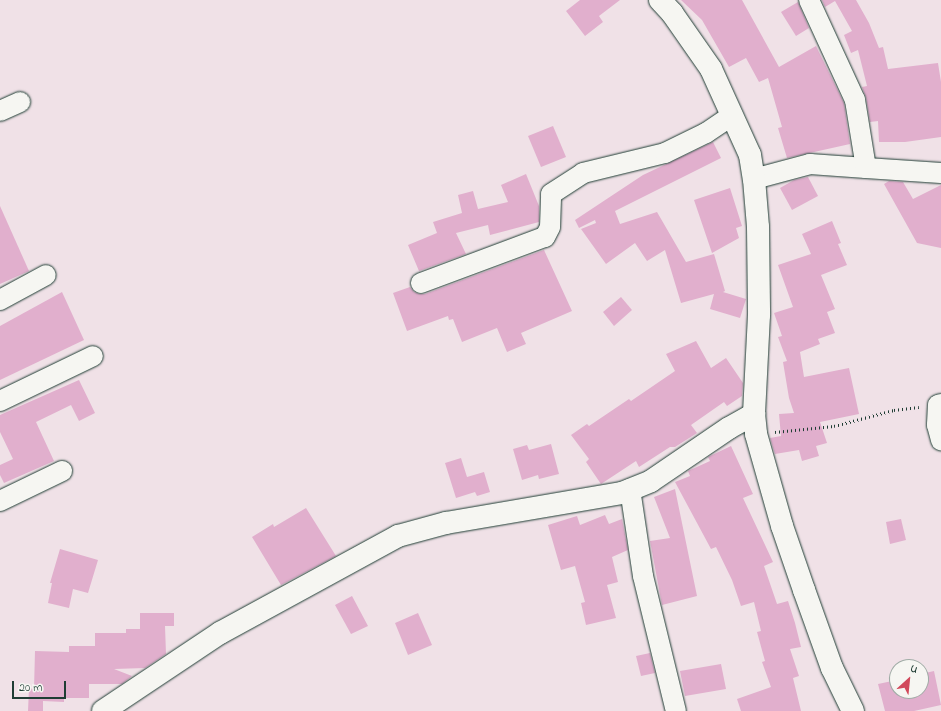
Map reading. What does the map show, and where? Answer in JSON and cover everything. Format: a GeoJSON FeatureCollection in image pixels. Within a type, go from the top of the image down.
{"type":"FeatureCollection","features":[{"type":"Feature","properties":{"kind":"street"},"geometry":{"type":"LineString","coordinates":[[660,0],[672,13],[711,69],[733,115],[750,156],[754,179],[758,227],[759,315],[755,424],[782,526],[832,668],[853,711]]}},
{"type":"Feature","properties":{"kind":"street"},"geometry":{"type":"LineString","coordinates":[[809,0],[855,100],[866,168]]}},
{"type":"Feature","properties":{"kind":"street"},"geometry":{"type":"LineString","coordinates":[[0,111],[20,102]]}},
{"type":"Feature","properties":{"kind":"street"},"geometry":{"type":"LineString","coordinates":[[421,283],[545,237],[550,227],[551,194],[583,173],[665,153],[701,136],[733,115]]}},
{"type":"Feature","properties":{"kind":"street"},"geometry":{"type":"LineString","coordinates":[[754,179],[810,164],[941,173]]}},
{"type":"Feature","properties":{"kind":"street"},"geometry":{"type":"LineString","coordinates":[[0,300],[46,275]]}},
{"type":"Feature","properties":{"kind":"street"},"geometry":{"type":"LineString","coordinates":[[0,400],[93,356]]}},
{"type":"Feature","properties":{"kind":"street"},"geometry":{"type":"LineString","coordinates":[[939,404],[936,425],[941,440]]}},
{"type":"Feature","properties":{"kind":"street"},"geometry":{"type":"LineString","coordinates":[[103,711],[220,633],[398,536],[446,523],[622,493],[651,481],[729,428],[755,424]]}},
{"type":"Feature","properties":{"kind":"street"},"geometry":{"type":"LineString","coordinates":[[0,501],[62,471]]}},
{"type":"Feature","properties":{"kind":"street"},"geometry":{"type":"LineString","coordinates":[[630,489],[643,576],[654,628],[676,711]]}},
{"type":"Feature","properties":{"kind":"path"},"geometry":{"type":"LineString","coordinates":[[755,424],[834,426],[894,410],[939,404]]}},
{"type":"Feature","properties":{"kind":"building"},"geometry":{"type":"Polygon","coordinates":[[[580,0],[620,0],[599,16],[603,22],[585,36],[566,11],[580,0]]]}},
{"type":"Feature","properties":{"kind":"building"},"geometry":{"type":"Polygon","coordinates":[[[681,0],[742,0],[779,67],[816,46],[844,103],[850,144],[787,158],[778,128],[782,127],[768,78],[759,82],[746,58],[729,67],[702,20],[681,0]]]}},
{"type":"Feature","properties":{"kind":"building"},"geometry":{"type":"Polygon","coordinates":[[[822,0],[856,0],[869,23],[879,48],[883,47],[888,69],[938,63],[941,82],[941,137],[905,142],[879,142],[878,121],[870,122],[866,98],[862,87],[867,86],[858,50],[851,53],[844,35],[852,31],[835,1],[825,7],[822,0]]]}},
{"type":"Feature","properties":{"kind":"building"},"geometry":{"type":"Polygon","coordinates":[[[798,2],[809,28],[796,36],[781,12],[798,2]]]}},
{"type":"Feature","properties":{"kind":"building"},"geometry":{"type":"Polygon","coordinates":[[[553,126],[566,157],[541,167],[528,136],[553,126]]]}},
{"type":"Feature","properties":{"kind":"building"},"geometry":{"type":"Polygon","coordinates":[[[713,142],[721,158],[615,211],[620,224],[657,212],[686,262],[714,254],[725,291],[723,292],[746,299],[740,318],[710,309],[714,294],[681,303],[665,250],[647,261],[635,243],[606,264],[581,229],[596,223],[595,220],[579,228],[575,220],[643,175],[713,142]]]}},
{"type":"Feature","properties":{"kind":"building"},"geometry":{"type":"Polygon","coordinates":[[[526,174],[539,206],[539,222],[490,235],[488,225],[456,233],[466,254],[419,271],[408,245],[437,233],[433,222],[462,213],[458,195],[473,191],[478,209],[508,202],[501,185],[526,174]]]}},
{"type":"Feature","properties":{"kind":"building"},"geometry":{"type":"Polygon","coordinates":[[[808,177],[818,196],[792,210],[780,188],[794,180],[808,177]]]}},
{"type":"Feature","properties":{"kind":"building"},"geometry":{"type":"Polygon","coordinates":[[[889,181],[903,182],[913,199],[941,185],[941,248],[917,243],[884,184],[889,181]]]}},
{"type":"Feature","properties":{"kind":"building"},"geometry":{"type":"Polygon","coordinates":[[[730,188],[742,226],[736,228],[739,238],[712,253],[694,200],[730,188]]]}},
{"type":"Feature","properties":{"kind":"building"},"geometry":{"type":"Polygon","coordinates":[[[0,206],[29,271],[0,284],[0,206]]]}},
{"type":"Feature","properties":{"kind":"building"},"geometry":{"type":"Polygon","coordinates":[[[832,221],[841,243],[838,244],[847,265],[821,275],[835,309],[827,312],[835,333],[818,339],[820,344],[800,352],[804,377],[849,368],[859,414],[820,422],[827,443],[816,446],[819,456],[802,461],[799,450],[775,454],[770,438],[781,436],[779,414],[794,413],[789,398],[783,362],[787,361],[778,337],[782,336],[774,313],[793,307],[778,265],[811,254],[802,234],[832,221]]]}},
{"type":"Feature","properties":{"kind":"building"},"geometry":{"type":"Polygon","coordinates":[[[544,250],[572,311],[521,333],[526,344],[507,352],[497,328],[462,342],[453,319],[449,320],[448,316],[407,331],[393,293],[410,287],[414,292],[425,294],[544,250]]]}},
{"type":"Feature","properties":{"kind":"building"},"geometry":{"type":"Polygon","coordinates":[[[62,292],[84,340],[0,380],[0,326],[62,292]]]}},
{"type":"Feature","properties":{"kind":"building"},"geometry":{"type":"Polygon","coordinates":[[[621,297],[632,310],[614,326],[603,312],[621,297]]]}},
{"type":"Feature","properties":{"kind":"building"},"geometry":{"type":"Polygon","coordinates":[[[696,341],[711,368],[726,358],[743,383],[742,396],[727,406],[724,402],[691,425],[697,433],[675,447],[670,447],[639,467],[636,461],[601,484],[586,462],[589,459],[571,435],[587,424],[589,426],[629,399],[631,401],[675,371],[666,354],[696,341]]]}},
{"type":"Feature","properties":{"kind":"building"},"geometry":{"type":"Polygon","coordinates":[[[79,380],[95,413],[79,421],[71,405],[36,422],[54,461],[4,483],[0,475],[0,465],[13,459],[0,432],[0,415],[79,380]]]}},
{"type":"Feature","properties":{"kind":"building"},"geometry":{"type":"Polygon","coordinates":[[[551,444],[559,474],[539,479],[538,475],[522,480],[513,449],[527,445],[529,450],[551,444]]]}},
{"type":"Feature","properties":{"kind":"building"},"geometry":{"type":"Polygon","coordinates":[[[731,446],[753,494],[743,498],[773,562],[764,566],[777,604],[788,601],[795,623],[801,647],[790,649],[799,676],[793,678],[801,711],[741,711],[737,699],[771,687],[762,662],[765,661],[757,632],[761,631],[754,602],[741,606],[732,580],[716,547],[711,549],[675,482],[690,476],[688,471],[710,461],[708,457],[731,446]]]}},
{"type":"Feature","properties":{"kind":"building"},"geometry":{"type":"Polygon","coordinates":[[[461,458],[467,477],[484,472],[490,492],[477,496],[475,492],[456,498],[445,463],[461,458]]]}},
{"type":"Feature","properties":{"kind":"building"},"geometry":{"type":"Polygon","coordinates":[[[675,489],[697,596],[662,605],[650,541],[670,538],[654,497],[675,489]]]}},
{"type":"Feature","properties":{"kind":"building"},"geometry":{"type":"Polygon","coordinates":[[[306,508],[336,556],[281,585],[252,537],[273,524],[274,527],[306,508]]]}},
{"type":"Feature","properties":{"kind":"building"},"geometry":{"type":"Polygon","coordinates":[[[605,515],[609,524],[622,519],[628,550],[612,557],[618,582],[607,585],[616,618],[586,625],[581,603],[585,602],[575,566],[561,570],[548,525],[577,516],[580,525],[605,515]]]}},
{"type":"Feature","properties":{"kind":"building"},"geometry":{"type":"Polygon","coordinates":[[[901,519],[906,540],[890,544],[886,522],[901,519]]]}},
{"type":"Feature","properties":{"kind":"building"},"geometry":{"type":"Polygon","coordinates":[[[60,549],[98,560],[88,593],[73,589],[69,608],[48,603],[52,583],[50,583],[60,549]]]}},
{"type":"Feature","properties":{"kind":"building"},"geometry":{"type":"Polygon","coordinates":[[[352,596],[368,626],[351,634],[335,605],[352,596]]]}},
{"type":"Feature","properties":{"kind":"building"},"geometry":{"type":"Polygon","coordinates":[[[140,613],[174,613],[174,626],[165,626],[166,654],[145,668],[114,669],[132,676],[122,684],[89,684],[89,698],[64,698],[64,702],[43,701],[43,711],[28,711],[29,688],[34,689],[35,651],[69,652],[69,646],[95,646],[95,633],[126,633],[126,629],[140,629],[140,613]]]}},
{"type":"Feature","properties":{"kind":"building"},"geometry":{"type":"Polygon","coordinates":[[[418,613],[432,645],[408,655],[395,623],[418,613]]]}},
{"type":"Feature","properties":{"kind":"building"},"geometry":{"type":"Polygon","coordinates":[[[650,653],[655,673],[641,676],[636,656],[650,653]]]}},
{"type":"Feature","properties":{"kind":"building"},"geometry":{"type":"Polygon","coordinates":[[[721,664],[726,689],[685,696],[680,671],[721,664]]]}},
{"type":"Feature","properties":{"kind":"building"},"geometry":{"type":"Polygon","coordinates":[[[934,671],[941,705],[914,711],[885,711],[878,684],[889,682],[889,699],[929,699],[929,672],[934,671]]]}}]}
